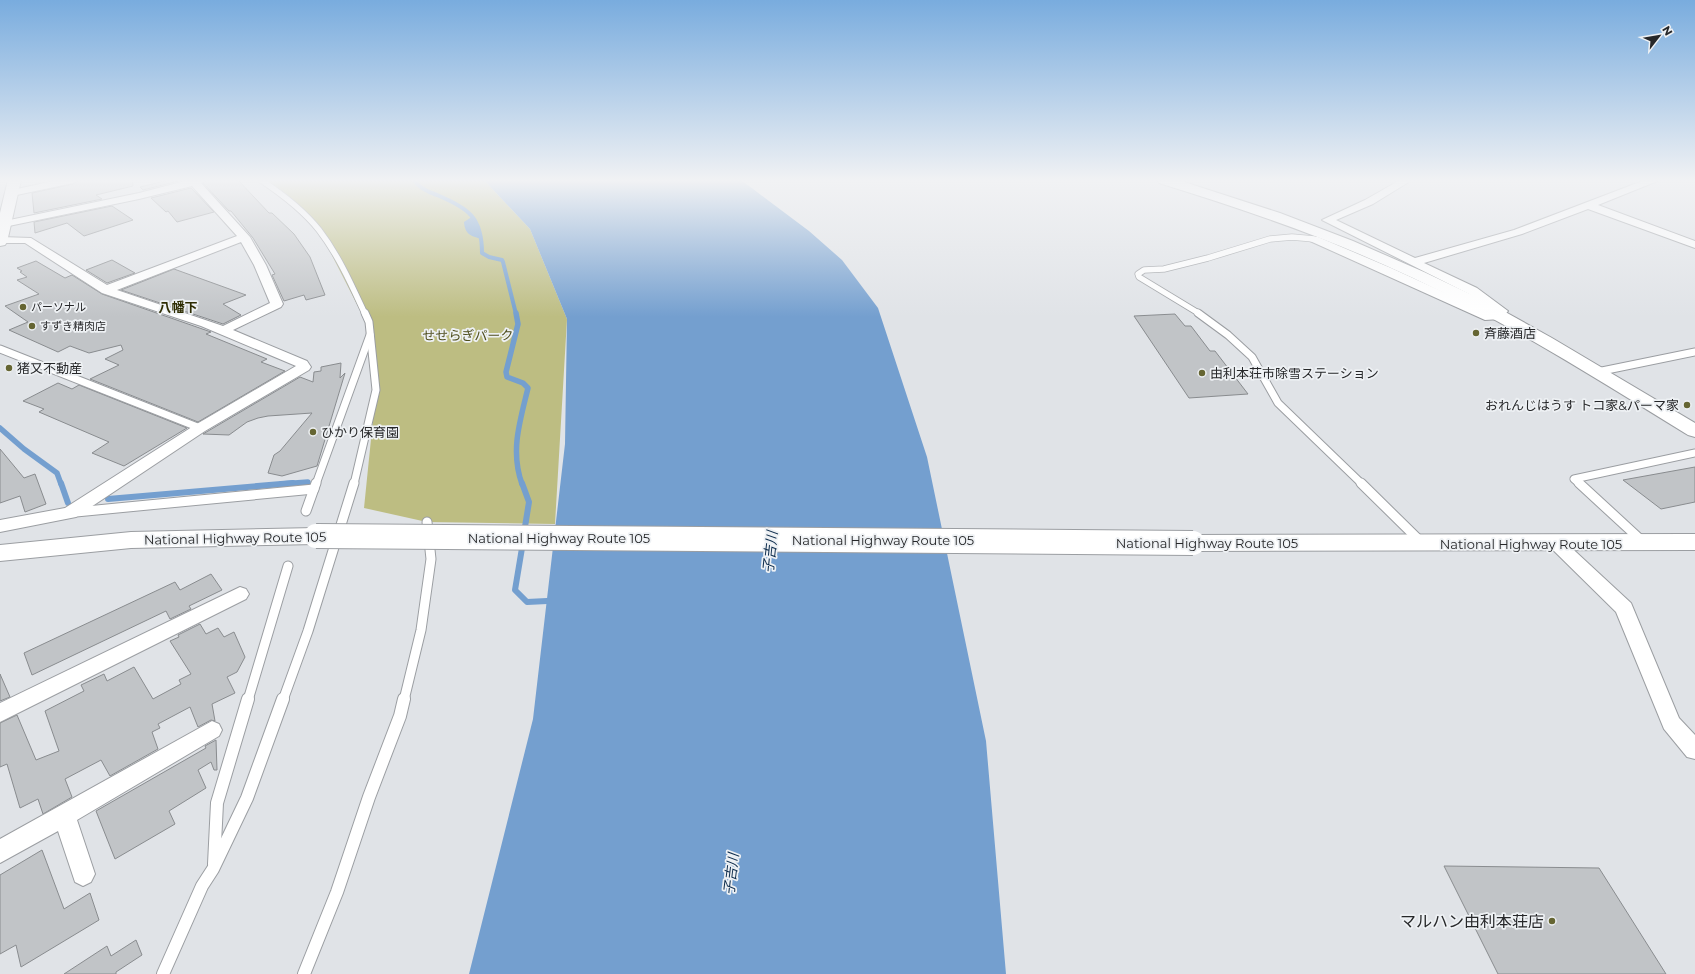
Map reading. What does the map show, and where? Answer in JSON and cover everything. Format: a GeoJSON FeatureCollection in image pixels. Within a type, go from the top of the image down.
{"type":"FeatureCollection","features":[{"type":"Feature","properties":{"kind":"highway","name":"National Highway Route 105"},"geometry":{"type":"LineString","coordinates":[[0,552],[131,540],[316,536],[1193,543],[1645,544],[1695,542]]}},
{"type":"Feature","properties":{"kind":"street"},"geometry":{"type":"LineString","coordinates":[[2,232],[27,225]]}},
{"type":"Feature","properties":{"kind":"street"},"geometry":{"type":"LineString","coordinates":[[224,330],[277,304],[260,265],[244,237],[235,225]]}},
{"type":"Feature","properties":{"kind":"street"},"geometry":{"type":"LineString","coordinates":[[1303,225],[1390,262],[1454,292],[1597,372],[1695,431]]}},
{"type":"Feature","properties":{"kind":"street"},"geometry":{"type":"LineString","coordinates":[[1314,239],[1387,270],[1485,316],[1497,316],[1502,311],[1473,291],[1338,225]]}},
{"type":"Feature","properties":{"kind":"street"},"geometry":{"type":"LineString","coordinates":[[1414,262],[1518,232],[1535,225]]}},
{"type":"Feature","properties":{"kind":"street"},"geometry":{"type":"LineString","coordinates":[[1642,225],[1695,245]]}},
{"type":"Feature","properties":{"kind":"street"},"geometry":{"type":"LineString","coordinates":[[0,526],[70,513],[200,428],[304,367],[302,364],[224,330],[106,290],[27,240],[2,232]]}},
{"type":"Feature","properties":{"kind":"street"},"geometry":{"type":"LineString","coordinates":[[106,290],[244,237]]}},
{"type":"Feature","properties":{"kind":"street"},"geometry":{"type":"LineString","coordinates":[[1557,544],[1624,608],[1671,723],[1695,750]]}},
{"type":"Feature","properties":{"kind":"street"},"geometry":{"type":"LineString","coordinates":[[0,713],[240,594]]}},
{"type":"Feature","properties":{"kind":"street"},"geometry":{"type":"LineString","coordinates":[[0,852],[212,730]]}},
{"type":"Feature","properties":{"kind":"street"},"geometry":{"type":"LineString","coordinates":[[64,815],[83,874]]}},
{"type":"Feature","properties":{"kind":"lane"},"geometry":{"type":"LineString","coordinates":[[163,974],[202,886],[213,869],[250,790],[308,631],[351,496],[376,390],[369,322],[346,272],[319,230],[314,225]]}},
{"type":"Feature","properties":{"kind":"lane"},"geometry":{"type":"LineString","coordinates":[[1314,239],[1292,237],[1270,239],[1208,258],[1164,269],[1144,270],[1138,274],[1139,277],[1199,314],[1252,357],[1264,381],[1283,408],[1423,544]]}},
{"type":"Feature","properties":{"kind":"lane"},"geometry":{"type":"LineString","coordinates":[[306,511],[370,332]]}},
{"type":"Feature","properties":{"kind":"lane"},"geometry":{"type":"LineString","coordinates":[[0,349],[200,428]]}},
{"type":"Feature","properties":{"kind":"lane"},"geometry":{"type":"LineString","coordinates":[[1597,372],[1695,352]]}},
{"type":"Feature","properties":{"kind":"lane"},"geometry":{"type":"LineString","coordinates":[[1645,544],[1574,479],[1695,453]]}},
{"type":"Feature","properties":{"kind":"lane"},"geometry":{"type":"LineString","coordinates":[[70,513],[103,508],[314,489]]}},
{"type":"Feature","properties":{"kind":"lane"},"geometry":{"type":"LineString","coordinates":[[304,974],[337,892],[369,798],[400,716],[421,630],[431,559],[427,522]]}},
{"type":"Feature","properties":{"kind":"lane"},"geometry":{"type":"LineString","coordinates":[[213,869],[217,803],[288,566]]}},
{"type":"Feature","properties":{"kind":"green space","name":"せせらぎパーク"},"geometry":{"type":"Polygon","coordinates":[[[314,225],[527,225],[530,229],[567,319],[555,524],[427,522],[364,508],[376,390],[371,332],[319,230],[314,225]]]}},
{"type":"Feature","properties":{"kind":"water"},"geometry":{"type":"Polygon","coordinates":[[[465,225],[478,225],[482,239],[469,234],[465,225]]]}},
{"type":"Feature","properties":{"kind":"water","name":"子吉川"},"geometry":{"type":"Polygon","coordinates":[[[527,225],[802,225],[842,260],[878,308],[927,457],[986,741],[1006,974],[469,974],[533,719],[565,444],[567,319],[530,229],[527,225]]]}},
{"type":"Feature","properties":{"kind":"building"},"geometry":{"type":"Polygon","coordinates":[[[34,225],[59,225],[35,233],[34,225]]]}},
{"type":"Feature","properties":{"kind":"building"},"geometry":{"type":"Polygon","coordinates":[[[70,225],[116,225],[84,236],[70,225]]]}},
{"type":"Feature","properties":{"kind":"building"},"geometry":{"type":"Polygon","coordinates":[[[243,225],[285,225],[294,234],[310,257],[325,295],[306,300],[304,295],[284,301],[272,275],[275,274],[253,238],[243,225]]]}},
{"type":"Feature","properties":{"kind":"building"},"geometry":{"type":"Polygon","coordinates":[[[112,260],[135,273],[107,283],[86,270],[112,260]]]}},
{"type":"Feature","properties":{"kind":"building"},"geometry":{"type":"Polygon","coordinates":[[[36,261],[65,278],[72,275],[102,294],[211,332],[206,334],[267,359],[261,362],[285,371],[198,422],[90,379],[119,365],[105,359],[123,350],[121,345],[89,353],[70,346],[58,352],[9,330],[28,322],[5,306],[39,294],[17,280],[27,277],[17,268],[36,261]]]}},
{"type":"Feature","properties":{"kind":"building"},"geometry":{"type":"Polygon","coordinates":[[[174,269],[246,295],[223,304],[241,315],[223,324],[121,290],[174,269]]]}},
{"type":"Feature","properties":{"kind":"building","name":"由利本荘市除雪ステーション"},"geometry":{"type":"Polygon","coordinates":[[[1175,314],[1185,326],[1191,326],[1210,351],[1215,351],[1248,394],[1189,398],[1134,316],[1175,314]]]}},
{"type":"Feature","properties":{"kind":"building","name":"ひかり保育園"},"geometry":{"type":"Polygon","coordinates":[[[341,363],[340,378],[345,373],[317,466],[282,476],[268,473],[274,455],[280,451],[312,413],[258,418],[247,422],[229,435],[203,434],[300,377],[313,382],[314,372],[321,371],[321,367],[341,363]]]}},
{"type":"Feature","properties":{"kind":"building"},"geometry":{"type":"Polygon","coordinates":[[[58,383],[72,389],[79,385],[187,428],[124,466],[92,453],[109,442],[39,412],[44,409],[23,401],[58,383]]]}},
{"type":"Feature","properties":{"kind":"building"},"geometry":{"type":"Polygon","coordinates":[[[0,449],[24,478],[35,474],[46,504],[25,512],[20,496],[0,503],[0,449]]]}},
{"type":"Feature","properties":{"kind":"building"},"geometry":{"type":"Polygon","coordinates":[[[1695,467],[1695,502],[1661,509],[1623,480],[1695,467]]]}},
{"type":"Feature","properties":{"kind":"building"},"geometry":{"type":"Polygon","coordinates":[[[211,574],[222,590],[189,606],[191,609],[170,619],[166,611],[32,675],[24,653],[175,582],[180,590],[211,574]]]}},
{"type":"Feature","properties":{"kind":"building"},"geometry":{"type":"Polygon","coordinates":[[[200,624],[206,634],[218,628],[224,637],[234,632],[245,657],[237,672],[227,677],[235,693],[212,704],[215,721],[211,720],[198,727],[190,707],[158,724],[160,728],[152,732],[158,749],[110,776],[101,760],[65,779],[72,797],[43,814],[38,799],[20,808],[7,764],[0,767],[0,723],[17,715],[36,760],[59,751],[45,711],[84,691],[81,685],[104,674],[107,681],[134,667],[153,699],[181,684],[179,680],[191,674],[170,641],[179,637],[178,635],[200,624]]]}},
{"type":"Feature","properties":{"kind":"building"},"geometry":{"type":"Polygon","coordinates":[[[0,674],[10,697],[0,701],[0,674]]]}},
{"type":"Feature","properties":{"kind":"building"},"geometry":{"type":"Polygon","coordinates":[[[216,740],[217,770],[214,770],[211,762],[198,770],[206,788],[169,811],[175,824],[115,859],[96,811],[206,748],[205,746],[216,740]]]}},
{"type":"Feature","properties":{"kind":"building"},"geometry":{"type":"Polygon","coordinates":[[[42,850],[64,909],[90,893],[99,920],[21,967],[16,945],[0,954],[0,875],[42,850]]]}},
{"type":"Feature","properties":{"kind":"building","name":"マルハン由利本荘店"},"geometry":{"type":"Polygon","coordinates":[[[1444,866],[1599,868],[1666,974],[1498,974],[1444,866]]]}},
{"type":"Feature","properties":{"kind":"building"},"geometry":{"type":"Polygon","coordinates":[[[136,940],[142,955],[116,972],[116,974],[64,974],[107,946],[111,956],[136,940]]]}},
{"type":"Feature","properties":{"kind":"waterway"},"geometry":{"type":"LineString","coordinates":[[477,225],[482,253],[489,257],[502,260],[503,262],[516,314]]}},
{"type":"Feature","properties":{"kind":"waterway"},"geometry":{"type":"LineString","coordinates":[[516,313],[518,324],[506,372],[507,377],[523,383],[528,388],[519,424],[517,448],[518,472],[522,484]]}},
{"type":"Feature","properties":{"kind":"waterway"},"geometry":{"type":"LineString","coordinates":[[0,428],[24,449],[57,473],[61,484]]}},
{"type":"Feature","properties":{"kind":"waterway"},"geometry":{"type":"LineString","coordinates":[[284,484],[308,482]]}},
{"type":"Feature","properties":{"kind":"waterway"},"geometry":{"type":"LineString","coordinates":[[61,483],[68,503]]}},
{"type":"Feature","properties":{"kind":"waterway"},"geometry":{"type":"LineString","coordinates":[[284,484],[293,483]]}},
{"type":"Feature","properties":{"kind":"waterway"},"geometry":{"type":"LineString","coordinates":[[522,483],[529,502],[524,533]]}},
{"type":"Feature","properties":{"kind":"waterway"},"geometry":{"type":"LineString","coordinates":[[108,499],[284,484]]}},
{"type":"Feature","properties":{"kind":"waterway"},"geometry":{"type":"LineString","coordinates":[[523,542],[515,590],[527,602],[547,601]]}},
{"type":"Feature","properties":{"kind":"place","name":"パーソナル"},"geometry":{"type":"Point","coordinates":[23,307]}},
{"type":"Feature","properties":{"kind":"place","name":"すずき精肉店"},"geometry":{"type":"Point","coordinates":[32,326]}},
{"type":"Feature","properties":{"kind":"place","name":"斉藤酒店"},"geometry":{"type":"Point","coordinates":[1476,333]}},
{"type":"Feature","properties":{"kind":"place","name":"猪又不動産"},"geometry":{"type":"Point","coordinates":[9,368]}},
{"type":"Feature","properties":{"kind":"place","name":"由利本荘市除雪ステーション"},"geometry":{"type":"Point","coordinates":[1202,373]}},
{"type":"Feature","properties":{"kind":"place","name":"おれんじはうす トコ家&パーマ家"},"geometry":{"type":"Point","coordinates":[1687,405]}},
{"type":"Feature","properties":{"kind":"place","name":"ひかり保育園"},"geometry":{"type":"Point","coordinates":[313,432]}},
{"type":"Feature","properties":{"kind":"place","name":"マルハン由利本荘店"},"geometry":{"type":"Point","coordinates":[1552,921]}},
{"type":"Feature","properties":{"kind":"district","name":"八幡下"},"geometry":{"type":"Point","coordinates":[178,307]}}]}
